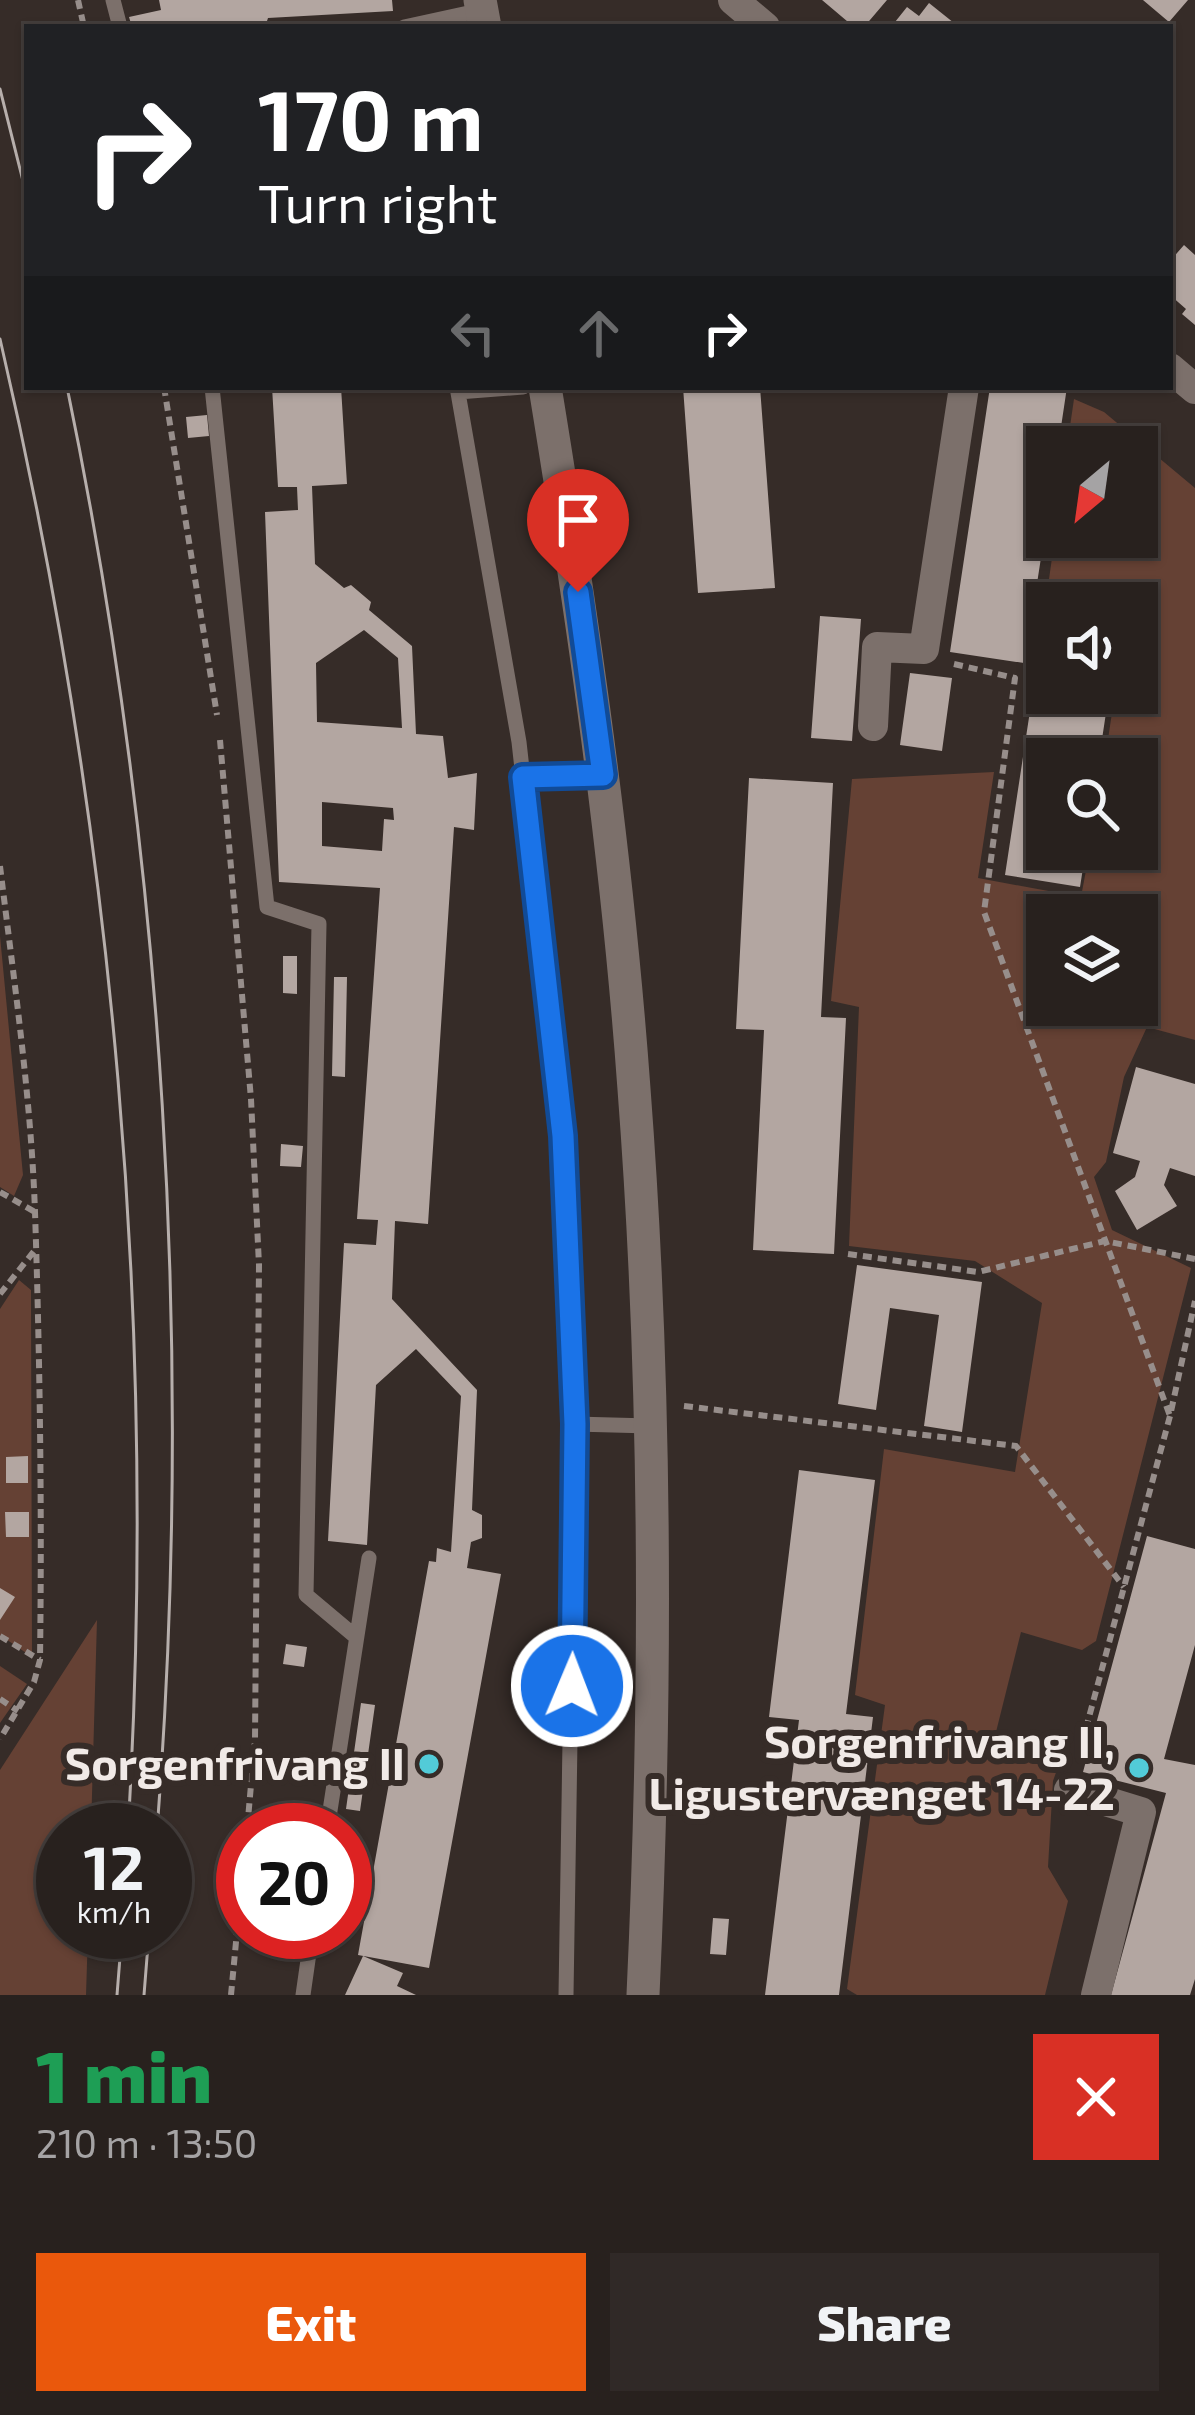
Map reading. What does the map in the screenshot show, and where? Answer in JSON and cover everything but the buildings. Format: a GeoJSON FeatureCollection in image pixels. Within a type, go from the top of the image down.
{"type":"FeatureCollection","features":[{"type":"Feature","properties":{"kind":"street"},"geometry":{"type":"LineString","coordinates":[[733,0],[761,24]]}},
{"type":"Feature","properties":{"kind":"street"},"geometry":{"type":"LineString","coordinates":[[544,390],[603,775],[634,1090],[651,1414],[652,1794],[643,1995]]}},
{"type":"Feature","properties":{"kind":"street"},"geometry":{"type":"LineString","coordinates":[[873,726],[877,647],[924,649],[964,390]]}},
{"type":"Feature","properties":{"kind":"street"},"geometry":{"type":"LineString","coordinates":[[1069,1790],[1141,1812],[1096,1995]]}},
{"type":"Feature","properties":{"kind":"lane"},"geometry":{"type":"LineString","coordinates":[[420,24],[483,12]]}},
{"type":"Feature","properties":{"kind":"lane"},"geometry":{"type":"LineString","coordinates":[[212,390],[267,907],[320,924],[306,1595],[356,1636]]}},
{"type":"Feature","properties":{"kind":"lane"},"geometry":{"type":"LineString","coordinates":[[458,390],[523,777],[563,1136],[575,1424],[566,1995]]}},
{"type":"Feature","properties":{"kind":"lane"},"geometry":{"type":"LineString","coordinates":[[523,777],[603,775]]}},
{"type":"Feature","properties":{"kind":"lane"},"geometry":{"type":"LineString","coordinates":[[575,1424],[651,1414]]}},
{"type":"Feature","properties":{"kind":"lane"},"geometry":{"type":"LineString","coordinates":[[331,1803],[369,1558]]}},
{"type":"Feature","properties":{"kind":"lane"},"geometry":{"type":"LineString","coordinates":[[303,1995],[308,1959]]}},
{"type":"Feature","properties":{"kind":"path"},"geometry":{"type":"LineString","coordinates":[[164,390],[218,722],[251,1099],[259,1265],[256,1740],[250,1803]]}},
{"type":"Feature","properties":{"kind":"path"},"geometry":{"type":"LineString","coordinates":[[924,649],[935,660],[1015,678],[984,912],[1170,1416]]}},
{"type":"Feature","properties":{"kind":"path"},"geometry":{"type":"LineString","coordinates":[[0,866],[20,1023],[35,1212],[42,1481],[40,1660],[34,1682],[0,1739]]}},
{"type":"Feature","properties":{"kind":"path"},"geometry":{"type":"LineString","coordinates":[[0,1192],[35,1212]]}},
{"type":"Feature","properties":{"kind":"path"},"geometry":{"type":"LineString","coordinates":[[848,1254],[978,1272],[1106,1241],[1195,1259]]}},
{"type":"Feature","properties":{"kind":"path"},"geometry":{"type":"LineString","coordinates":[[0,1294],[34,1250]]}},
{"type":"Feature","properties":{"kind":"path"},"geometry":{"type":"LineString","coordinates":[[1069,1790],[1170,1416],[1195,1301]]}},
{"type":"Feature","properties":{"kind":"path"},"geometry":{"type":"LineString","coordinates":[[651,1414],[1016,1446],[1124,1587]]}},
{"type":"Feature","properties":{"kind":"path"},"geometry":{"type":"LineString","coordinates":[[0,1636],[40,1660]]}},
{"type":"Feature","properties":{"kind":"path"},"geometry":{"type":"LineString","coordinates":[[0,1699],[18,1711]]}},
{"type":"Feature","properties":{"kind":"path"},"geometry":{"type":"LineString","coordinates":[[231,1995],[234,1959]]}},
{"type":"Feature","properties":{"kind":"shaded area"},"geometry":{"type":"Polygon","coordinates":[[[1074,399],[1104,412],[1121,426],[1070,426],[1074,399]]]}},
{"type":"Feature","properties":{"kind":"shaded area"},"geometry":{"type":"Polygon","coordinates":[[[1158,457],[1195,488],[1195,1040],[1147,1027],[1124,1077],[1106,1162],[1094,1177],[1112,1230],[1191,1268],[1096,1641],[1082,1650],[1021,1632],[996,1732],[1064,1750],[1053,1781],[1048,1867],[1068,1901],[1045,1995],[857,1995],[847,1989],[885,1705],[855,1695],[884,1449],[1015,1472],[1042,1303],[975,1261],[849,1246],[859,1007],[831,1001],[852,779],[994,772],[978,878],[1065,894],[1026,894],[1026,1026],[1158,1026],[1158,894],[1082,894],[1086,870],[1158,870],[1158,738],[1108,738],[1112,714],[1158,714],[1158,582],[1049,582],[1052,558],[1158,558],[1158,457]]]}},
{"type":"Feature","properties":{"kind":"shaded area"},"geometry":{"type":"Polygon","coordinates":[[[0,936],[23,1175],[14,1196],[0,1187],[0,936]]]}},
{"type":"Feature","properties":{"kind":"shaded area"},"geometry":{"type":"Polygon","coordinates":[[[19,1280],[31,1290],[32,1657],[0,1635],[0,1309],[19,1280]]]}},
{"type":"Feature","properties":{"kind":"shaded area"},"geometry":{"type":"Polygon","coordinates":[[[97,1620],[92,1803],[36,1803],[36,1959],[87,1959],[86,1995],[0,1995],[0,1770],[97,1620]]]}},
{"type":"Feature","properties":{"kind":"shaded area"},"geometry":{"type":"Polygon","coordinates":[[[0,1666],[27,1684],[0,1723],[0,1666]]]}},
{"type":"Feature","properties":{"kind":"tram line"},"geometry":{"type":"LineString","coordinates":[[0,89],[24,185]]}},
{"type":"Feature","properties":{"kind":"tram line"},"geometry":{"type":"LineString","coordinates":[[0,339],[72,707],[99,893],[118,1080],[137,1454],[129,1803]]}},
{"type":"Feature","properties":{"kind":"tram line"},"geometry":{"type":"LineString","coordinates":[[68,390],[127,743],[162,1106],[172,1470],[159,1803]]}},
{"type":"Feature","properties":{"kind":"tram line"},"geometry":{"type":"LineString","coordinates":[[117,1995],[120,1959]]}},
{"type":"Feature","properties":{"kind":"tram line"},"geometry":{"type":"LineString","coordinates":[[144,1995],[147,1959]]}},
{"type":"Feature","properties":{"kind":"place","name":"Sorgenfrivang II"},"geometry":{"type":"Point","coordinates":[429,1764]}},
{"type":"Feature","properties":{"kind":"place","name":"Sorgenfrivang II, Ligustervænget 14-22"},"geometry":{"type":"Point","coordinates":[1139,1768]}},
{"type":"Feature","properties":{"kind":"route"},"geometry":{"type":"LineString","coordinates":[[572,1686],[575,1424],[563,1136],[523,777],[603,775],[578,592]]}}]}
